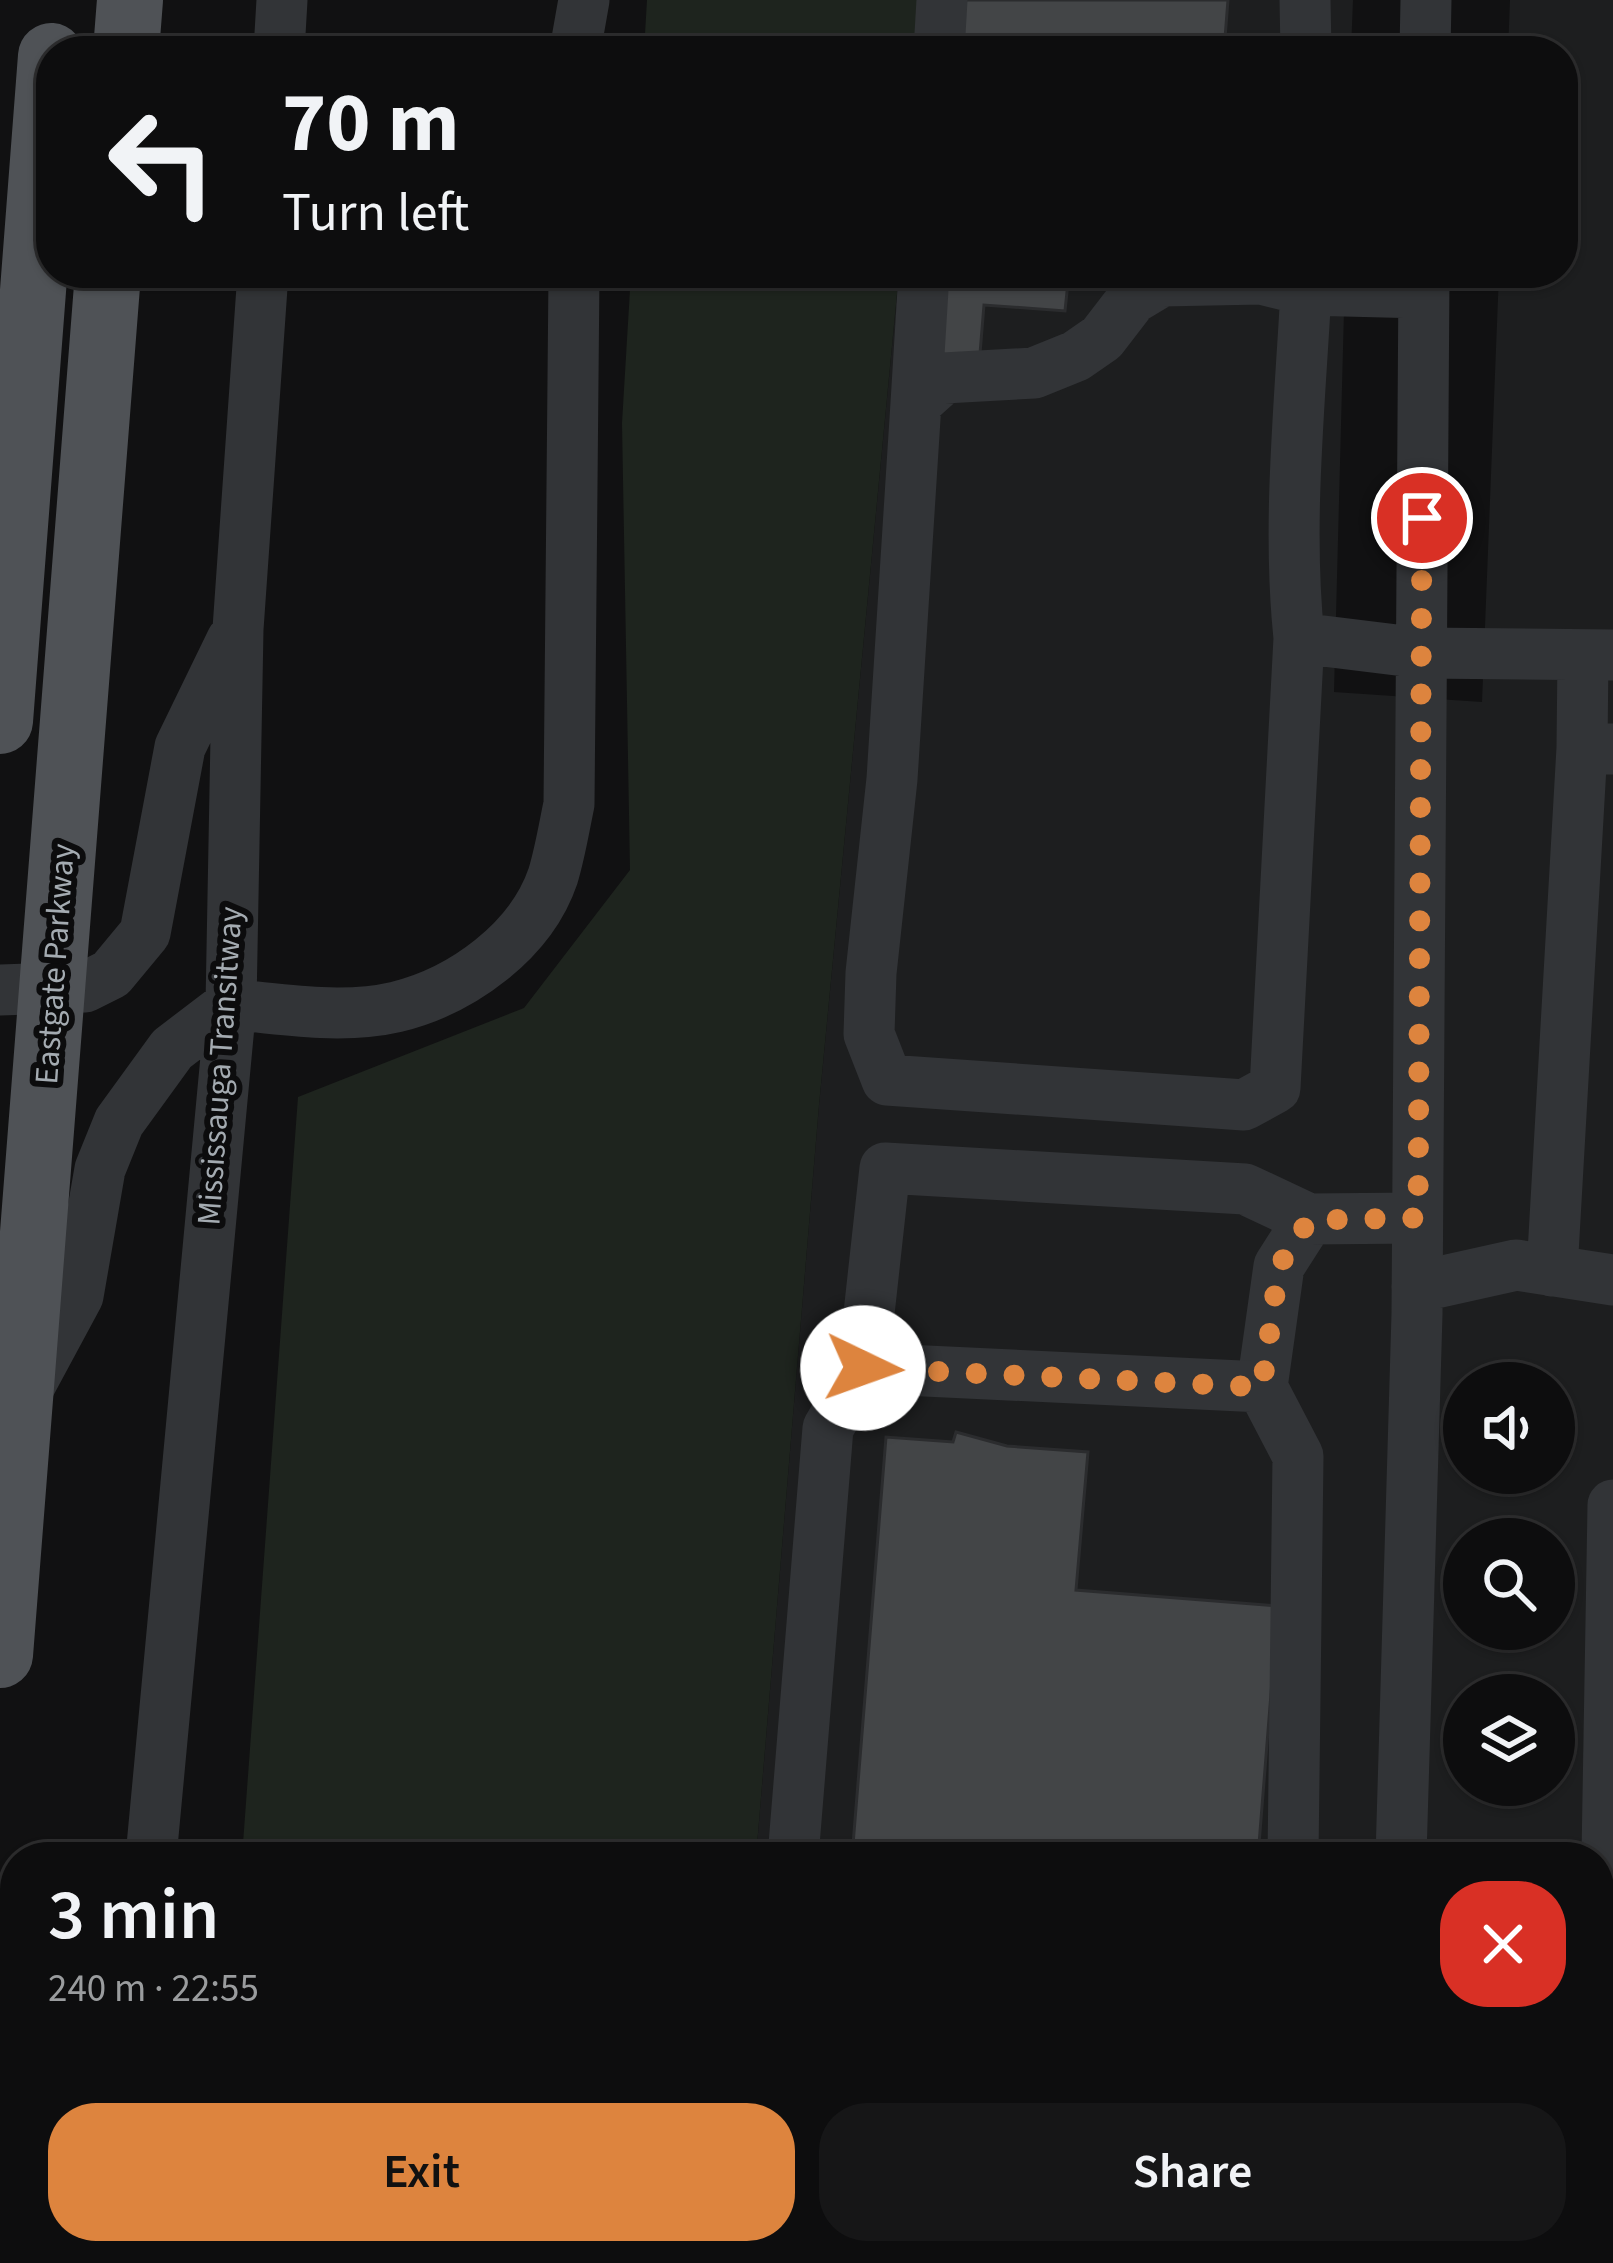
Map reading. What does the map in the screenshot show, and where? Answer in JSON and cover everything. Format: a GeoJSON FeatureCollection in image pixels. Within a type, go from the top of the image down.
{"type":"FeatureCollection","features":[{"type":"Feature","properties":{"kind":"main road"},"geometry":{"type":"LineString","coordinates":[[52,36],[55,0]]}},
{"type":"Feature","properties":{"kind":"main road"},"geometry":{"type":"LineString","coordinates":[[127,36],[130,0]]}},
{"type":"Feature","properties":{"kind":"main road"},"geometry":{"type":"LineString","coordinates":[[0,721],[36,249]]}},
{"type":"Feature","properties":{"kind":"main road","name":"Eastgate Parkway"},"geometry":{"type":"LineString","coordinates":[[0,1654],[21,1402],[27,989],[107,288]]}},
{"type":"Feature","properties":{"kind":"street"},"geometry":{"type":"LineString","coordinates":[[280,36],[282,0]]}},
{"type":"Feature","properties":{"kind":"street"},"geometry":{"type":"LineString","coordinates":[[578,36],[584,0]]}},
{"type":"Feature","properties":{"kind":"street"},"geometry":{"type":"LineString","coordinates":[[940,36],[942,0]]}},
{"type":"Feature","properties":{"kind":"street"},"geometry":{"type":"LineString","coordinates":[[1306,0],[1306,36]]}},
{"type":"Feature","properties":{"kind":"street"},"geometry":{"type":"LineString","coordinates":[[1425,36],[1426,0]]}},
{"type":"Feature","properties":{"kind":"street","name":"Mississauga Transitway"},"geometry":{"type":"LineString","coordinates":[[153,1842],[231,1004],[238,629],[262,288]]}},
{"type":"Feature","properties":{"kind":"street"},"geometry":{"type":"LineString","coordinates":[[21,1402],[78,1296],[100,1169],[119,1122],[172,1049],[231,1004],[297,1011],[395,1007],[472,975],[523,930],[552,879],[569,804],[574,288]]}},
{"type":"Feature","properties":{"kind":"street"},"geometry":{"type":"LineString","coordinates":[[923,288],[892,779],[868,1034],[887,1080],[1244,1106],[1275,1088],[1299,638],[1295,596],[1306,288]]}},
{"type":"Feature","properties":{"kind":"street"},"geometry":{"type":"LineString","coordinates":[[916,403],[944,378],[1034,373],[1076,356],[1102,338],[1132,299],[1150,288]]}},
{"type":"Feature","properties":{"kind":"street"},"geometry":{"type":"LineString","coordinates":[[1401,1842],[1417,1300],[1424,288]]}},
{"type":"Feature","properties":{"kind":"street"},"geometry":{"type":"LineString","coordinates":[[27,989],[85,987],[111,974],[146,932],[180,747],[238,629]]}},
{"type":"Feature","properties":{"kind":"street"},"geometry":{"type":"LineString","coordinates":[[1299,638],[1421,653],[1598,655],[1597,748],[1552,1271]]}},
{"type":"Feature","properties":{"kind":"street"},"geometry":{"type":"LineString","coordinates":[[795,1842],[827,1428],[863,1368],[885,1168],[1245,1190],[1309,1220],[1418,1218]]}},
{"type":"Feature","properties":{"kind":"street"},"geometry":{"type":"LineString","coordinates":[[1293,1842],[1298,1456],[1262,1387],[1279,1266],[1309,1220]]}},
{"type":"Feature","properties":{"kind":"street"},"geometry":{"type":"LineString","coordinates":[[1417,1300],[1516,1265],[1613,1280]]}},
{"type":"Feature","properties":{"kind":"street"},"geometry":{"type":"LineString","coordinates":[[863,1368],[1262,1387]]}},
{"type":"Feature","properties":{"kind":"street"},"geometry":{"type":"LineString","coordinates":[[1607,1842],[1613,1504]]}},
{"type":"Feature","properties":{"kind":"shaded area"},"geometry":{"type":"Polygon","coordinates":[[[647,0],[925,0],[921,36],[645,36],[647,0]]]}},
{"type":"Feature","properties":{"kind":"shaded area"},"geometry":{"type":"Polygon","coordinates":[[[925,0],[1353,0],[1352,36],[921,36],[925,0]]]}},
{"type":"Feature","properties":{"kind":"shaded area"},"geometry":{"type":"Polygon","coordinates":[[[1510,0],[1613,0],[1613,1842],[757,1842],[819,1105],[898,288],[1345,288],[1334,692],[1482,702],[1498,288],[1578,288],[1578,36],[1509,36],[1510,0]]]}},
{"type":"Feature","properties":{"kind":"shaded area"},"geometry":{"type":"Polygon","coordinates":[[[630,288],[898,288],[819,1105],[757,1842],[243,1842],[298,1097],[524,1008],[630,870],[622,423],[630,288]]]}},
{"type":"Feature","properties":{"kind":"building"},"geometry":{"type":"Polygon","coordinates":[[[956,0],[1228,0],[1225,36],[953,36],[956,0]]]}},
{"type":"Feature","properties":{"kind":"building"},"geometry":{"type":"Polygon","coordinates":[[[932,288],[1067,288],[1065,311],[984,305],[979,366],[926,362],[932,288]]]}},
{"type":"Feature","properties":{"kind":"building"},"geometry":{"type":"Polygon","coordinates":[[[956,1432],[1007,1446],[1088,1452],[1076,1590],[1278,1606],[1259,1842],[853,1842],[886,1437],[953,1442],[956,1432]]]}},
{"type":"Feature","properties":{"kind":"route"},"geometry":{"type":"LineString","coordinates":[[863,1368],[1262,1387],[1279,1266],[1309,1220],[1418,1218],[1422,518]]}}]}
